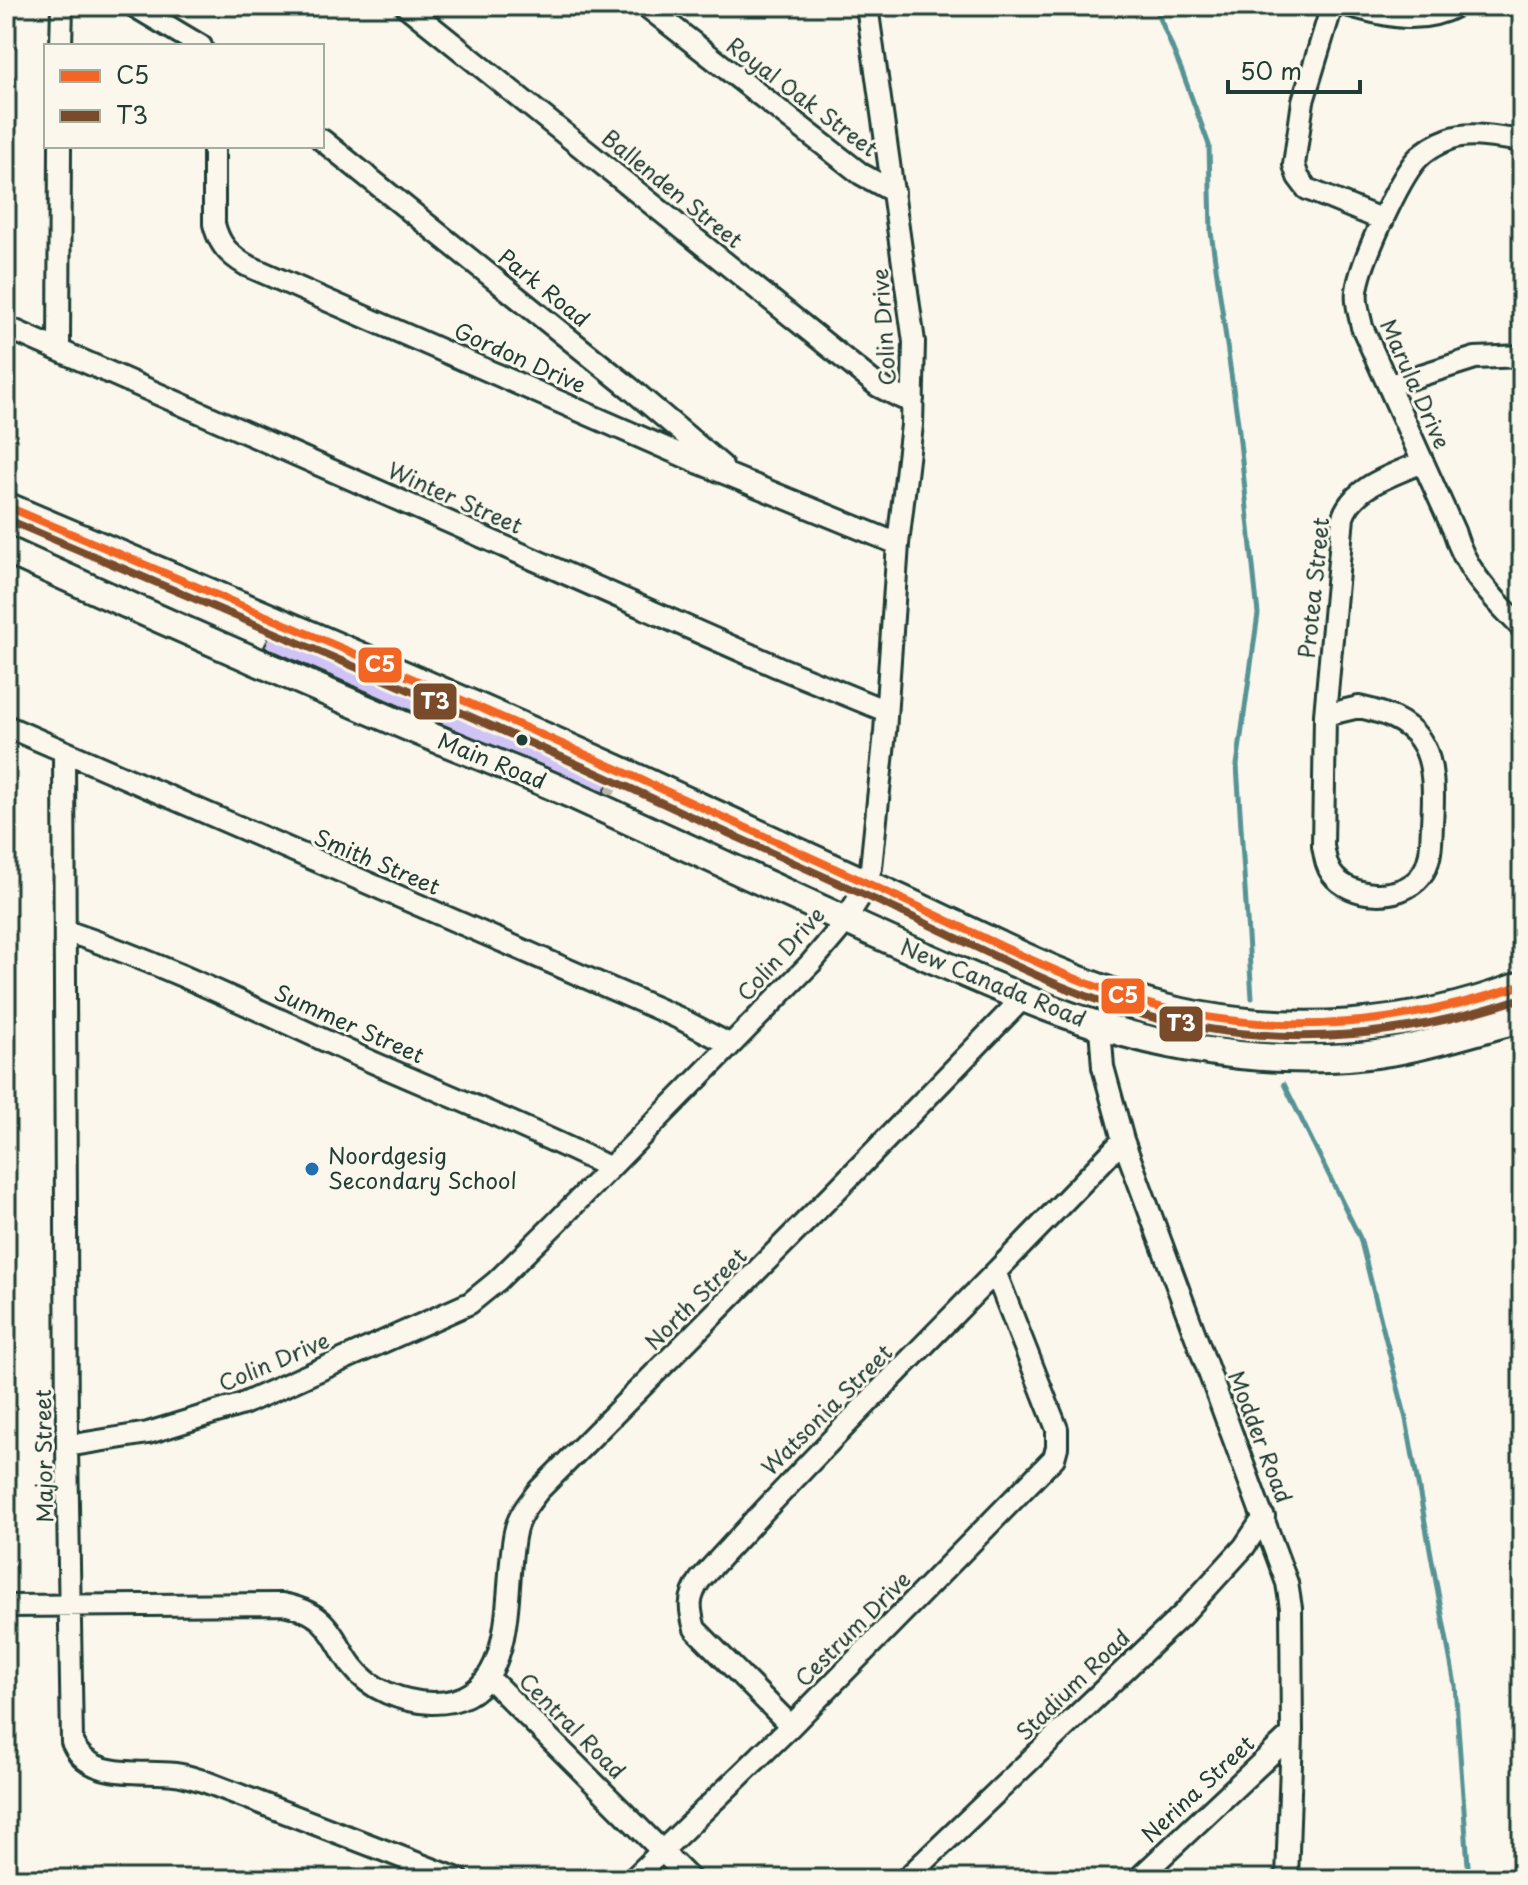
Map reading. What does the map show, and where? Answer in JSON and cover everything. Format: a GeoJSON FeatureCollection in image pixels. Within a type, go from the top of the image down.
{"type":"FeatureCollection","features":[{"type":"Feature","properties":{"kind":"main road","name":"Main Road"},"geometry":{"type":"LineString","coordinates":[[6,506],[614,767],[866,882]]}},
{"type":"Feature","properties":{"kind":"main road","name":"Main Road"},"geometry":{"type":"LineString","coordinates":[[6,550],[398,723],[571,794],[844,920]]}},
{"type":"Feature","properties":{"kind":"main road","name":"New Canada Road"},"geometry":{"type":"LineString","coordinates":[[866,882],[1090,983],[1177,1011],[1254,1022],[1315,1026],[1378,1023],[1468,1002],[1522,985]]}},
{"type":"Feature","properties":{"kind":"main road","name":"New Canada Road"},"geometry":{"type":"LineString","coordinates":[[844,920],[1023,998],[1100,1027],[1169,1044],[1260,1055],[1360,1056],[1420,1046],[1522,1018]]}},
{"type":"Feature","properties":{"kind":"street"},"geometry":{"type":"LineString","coordinates":[[61,44],[62,6]]}},
{"type":"Feature","properties":{"kind":"street"},"geometry":{"type":"LineString","coordinates":[[134,6],[198,44]]}},
{"type":"Feature","properties":{"kind":"street","name":"Ballenden Street"},"geometry":{"type":"LineString","coordinates":[[406,6],[878,386],[902,398],[913,399]]}},
{"type":"Feature","properties":{"kind":"street","name":"Royal Oak Street"},"geometry":{"type":"LineString","coordinates":[[646,6],[861,174],[894,192]]}},
{"type":"Feature","properties":{"kind":"street","name":"Colin Drive"},"geometry":{"type":"LineString","coordinates":[[67,1446],[148,1433],[243,1404],[470,1303],[497,1281],[610,1168],[820,953],[866,882],[871,868],[886,711],[898,544],[913,399],[914,342],[867,6]]}},
{"type":"Feature","properties":{"kind":"street"},"geometry":{"type":"LineString","coordinates":[[1332,6],[1303,101],[1294,165],[1307,189],[1383,220]]}},
{"type":"Feature","properties":{"kind":"street"},"geometry":{"type":"LineString","coordinates":[[1350,6],[1403,18],[1456,6]]}},
{"type":"Feature","properties":{"kind":"street","name":"Marula Drive"},"geometry":{"type":"LineString","coordinates":[[1522,141],[1462,136],[1420,156],[1383,220],[1358,283],[1356,296],[1362,327],[1469,569],[1522,628]]}},
{"type":"Feature","properties":{"kind":"street","name":"Park Road"},"geometry":{"type":"LineString","coordinates":[[324,142],[630,388],[734,476]]}},
{"type":"Feature","properties":{"kind":"street"},"geometry":{"type":"LineString","coordinates":[[59,349],[60,148]]}},
{"type":"Feature","properties":{"kind":"street","name":"Gordon Drive"},"geometry":{"type":"LineString","coordinates":[[214,148],[214,224],[222,246],[239,261],[898,544]]}},
{"type":"Feature","properties":{"kind":"street","name":"Winter Street"},"geometry":{"type":"LineString","coordinates":[[6,327],[778,667],[886,711]]}},
{"type":"Feature","properties":{"kind":"street"},"geometry":{"type":"LineString","coordinates":[[1390,385],[1475,358],[1522,356]]}},
{"type":"Feature","properties":{"kind":"street","name":"Protea Street"},"geometry":{"type":"LineString","coordinates":[[1325,715],[1359,707],[1379,711],[1410,729],[1428,752],[1433,768],[1430,855],[1420,876],[1411,886],[1400,891],[1370,894],[1351,889],[1334,877],[1327,864],[1323,846],[1325,715],[1346,507],[1369,486],[1422,462]]}},
{"type":"Feature","properties":{"kind":"street","name":"Smith Street"},"geometry":{"type":"LineString","coordinates":[[6,726],[679,1018],[729,1044]]}},
{"type":"Feature","properties":{"kind":"street","name":"Major Street"},"geometry":{"type":"LineString","coordinates":[[64,752],[67,1446],[72,1742],[78,1756],[108,1771],[177,1774],[206,1782],[458,1879]]}},
{"type":"Feature","properties":{"kind":"street","name":"Summer Street"},"geometry":{"type":"LineString","coordinates":[[66,931],[129,952],[201,982],[610,1168]]}},
{"type":"Feature","properties":{"kind":"street","name":"North Street"},"geometry":{"type":"LineString","coordinates":[[489,1678],[502,1637],[515,1529],[523,1511],[539,1490],[1023,998]]}},
{"type":"Feature","properties":{"kind":"street","name":"Modder Road"},"geometry":{"type":"LineString","coordinates":[[1100,1027],[1103,1067],[1123,1140],[1281,1560],[1291,1608],[1292,1734],[1287,1879]]}},
{"type":"Feature","properties":{"kind":"street","name":"Watsonia Street"},"geometry":{"type":"LineString","coordinates":[[791,1726],[695,1629],[689,1607],[692,1592],[774,1498],[996,1274],[1123,1140]]}},
{"type":"Feature","properties":{"kind":"street","name":"Cestrum Drive"},"geometry":{"type":"LineString","coordinates":[[662,1852],[1050,1465],[1057,1447],[1057,1429],[996,1274]]}},
{"type":"Feature","properties":{"kind":"street","name":"Stadium Road"},"geometry":{"type":"LineString","coordinates":[[906,1879],[1182,1615],[1244,1547],[1264,1517]]}},
{"type":"Feature","properties":{"kind":"street","name":"Central Road"},"geometry":{"type":"LineString","coordinates":[[6,1606],[282,1604],[315,1615],[325,1624],[351,1665],[366,1682],[390,1694],[423,1703],[447,1703],[466,1698],[489,1678],[690,1879]]}},
{"type":"Feature","properties":{"kind":"street","name":"Nerina Street"},"geometry":{"type":"LineString","coordinates":[[1138,1879],[1292,1734]]}},
{"type":"Feature","properties":{"kind":"street"},"geometry":{"type":"LineString","coordinates":[[633,1879],[662,1852]]}},
{"type":"Feature","properties":{"kind":"building"},"geometry":{"type":"Polygon","coordinates":[[[272,630],[612,775],[603,794],[264,647],[272,630]]]}},
{"type":"Feature","properties":{"kind":"waterway"},"geometry":{"type":"LineString","coordinates":[[1155,6],[1209,145],[1211,232],[1238,423],[1258,614],[1237,765],[1252,998]]}},
{"type":"Feature","properties":{"kind":"waterway"},"geometry":{"type":"LineString","coordinates":[[1284,1084],[1360,1238],[1406,1419],[1455,1685],[1469,1879]]}},
{"type":"Feature","properties":{"kind":"transit line","name":"C5"},"geometry":{"type":"LineString","coordinates":[[6,506],[513,722],[1045,966],[1143,1002],[1220,1019],[1307,1024],[1394,1017],[1437,1009],[1522,985]]}},
{"type":"Feature","properties":{"kind":"transit line","name":"T3"},"geometry":{"type":"LineString","coordinates":[[6,519],[519,738],[1013,965],[1143,1015],[1220,1031],[1307,1036],[1394,1029],[1480,1011],[1522,998]]}},
{"type":"Feature","properties":{"kind":"place","name":"Noordgesig Secondary School"},"geometry":{"type":"Point","coordinates":[312,1169]}}]}
